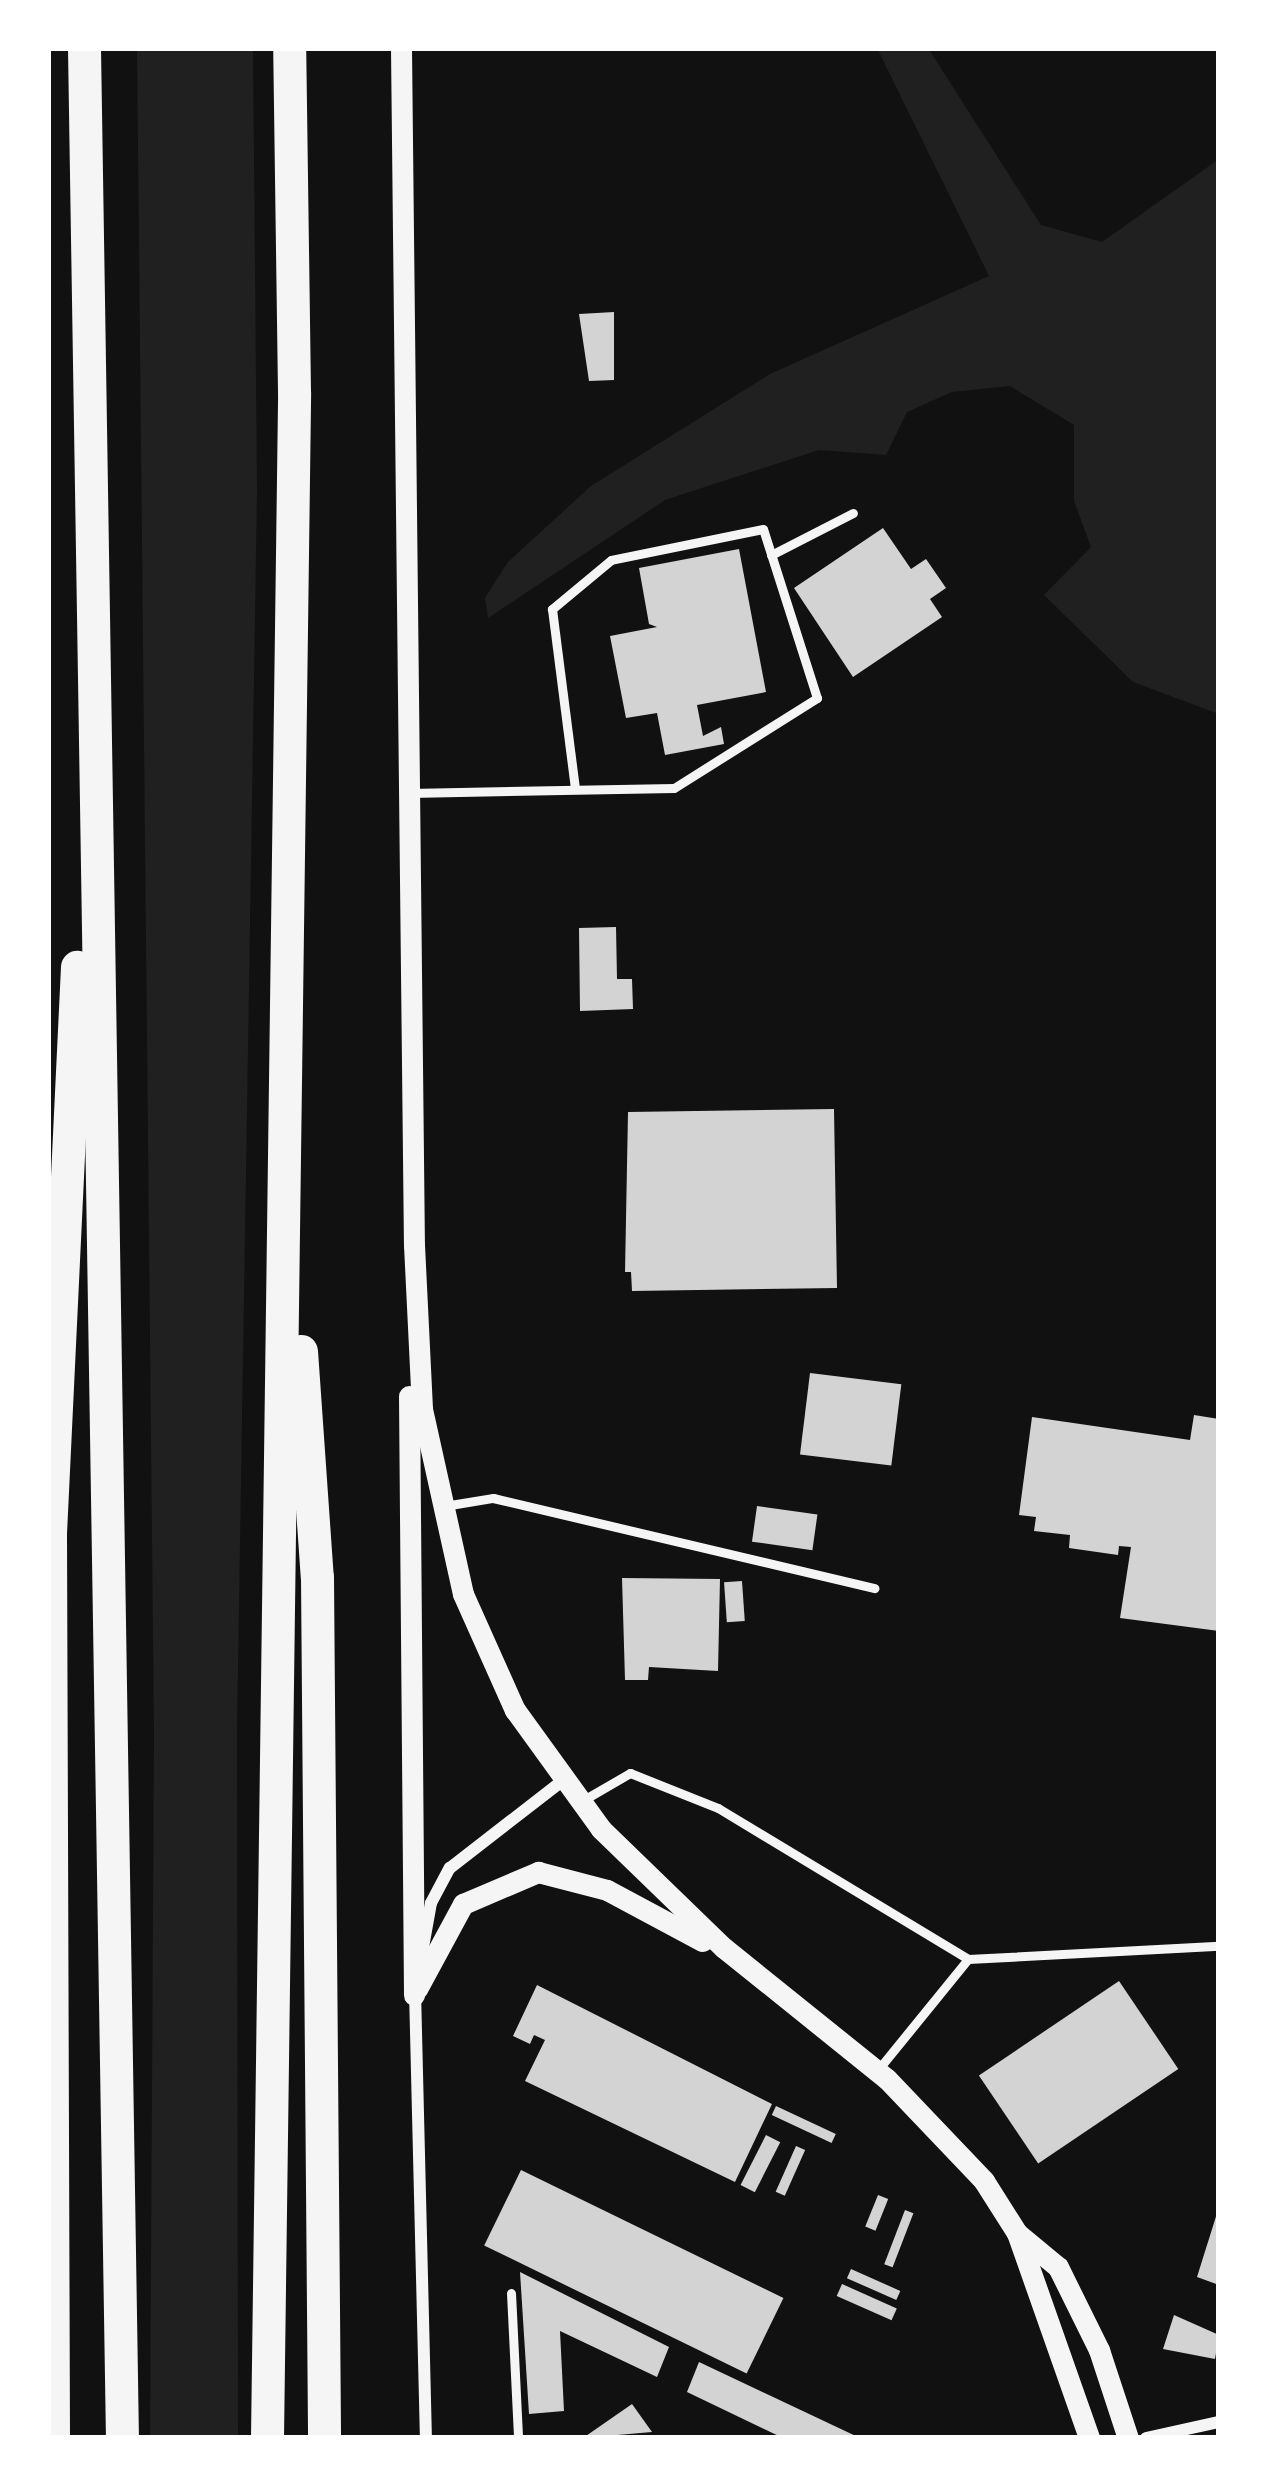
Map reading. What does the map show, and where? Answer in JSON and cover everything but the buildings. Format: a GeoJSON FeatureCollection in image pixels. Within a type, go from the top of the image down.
{"type":"FeatureCollection","features":[{"type":"Feature","properties":{"kind":"highway"},"geometry":{"type":"LineString","coordinates":[[84,48],[122,2438]]}},
{"type":"Feature","properties":{"kind":"highway"},"geometry":{"type":"LineString","coordinates":[[267,2438],[294,392],[289,48]]}},
{"type":"Feature","properties":{"kind":"highway"},"geometry":{"type":"LineString","coordinates":[[53,2438],[50,1533],[93,659]]}},
{"type":"Feature","properties":{"kind":"highway"},"geometry":{"type":"LineString","coordinates":[[285,1115],[317,1577],[325,2438]]}},
{"type":"Feature","properties":{"kind":"highway"},"geometry":{"type":"LineString","coordinates":[[48,2344],[51,2302]]}},
{"type":"Feature","properties":{"kind":"street"},"geometry":{"type":"LineString","coordinates":[[401,48],[414,1245],[414,1995],[427,2438]]}},
{"type":"Feature","properties":{"kind":"street"},"geometry":{"type":"LineString","coordinates":[[414,1245],[422,1408],[438,1507],[496,1673],[562,1781],[651,1882],[758,1977],[877,2071],[984,2181],[1017,2233],[1089,2438]]}},
{"type":"Feature","properties":{"kind":"street"},"geometry":{"type":"LineString","coordinates":[[414,1995],[431,1903],[450,1868],[562,1781]]}},
{"type":"Feature","properties":{"kind":"street"},"geometry":{"type":"LineString","coordinates":[[414,1995],[463,1904],[538,1872],[572,1877],[644,1908],[758,1977]]}},
{"type":"Feature","properties":{"kind":"street"},"geometry":{"type":"LineString","coordinates":[[1017,2233],[1058,2267],[1099,2350],[1128,2438]]}},
{"type":"Feature","properties":{"kind":"street"},"geometry":{"type":"LineString","coordinates":[[1146,2438],[1219,2422]]}},
{"type":"Feature","properties":{"kind":"lane"},"geometry":{"type":"LineString","coordinates":[[771,554],[853,513]]}},
{"type":"Feature","properties":{"kind":"lane"},"geometry":{"type":"LineString","coordinates":[[409,794],[674,788],[817,698],[764,529],[611,560],[552,609],[575,789]]}},
{"type":"Feature","properties":{"kind":"lane"},"geometry":{"type":"LineString","coordinates":[[438,1507],[494,1498],[875,1588]]}},
{"type":"Feature","properties":{"kind":"lane"},"geometry":{"type":"LineString","coordinates":[[580,1803],[630,1773],[718,1808],[968,1959],[1016,1963],[1219,1946]]}},
{"type":"Feature","properties":{"kind":"lane"},"geometry":{"type":"LineString","coordinates":[[877,2071],[968,1959]]}},
{"type":"Feature","properties":{"kind":"lane"},"geometry":{"type":"LineString","coordinates":[[511,2293],[518,2438]]}},
{"type":"Feature","properties":{"kind":"shaded area"},"geometry":{"type":"Polygon","coordinates":[[[137,48],[253,48],[257,491],[237,1729],[238,2438],[150,2438],[154,1735],[137,48]]]}},
{"type":"Feature","properties":{"kind":"shaded area"},"geometry":{"type":"Polygon","coordinates":[[[928,48],[1041,225],[1102,242],[1219,159],[1219,714],[1133,682],[1044,595],[1091,547],[1074,501],[1074,425],[1010,386],[952,392],[907,412],[886,455],[819,450],[665,500],[488,618],[485,598],[508,562],[591,486],[770,374],[989,276],[878,50],[928,48]]]}}]}
